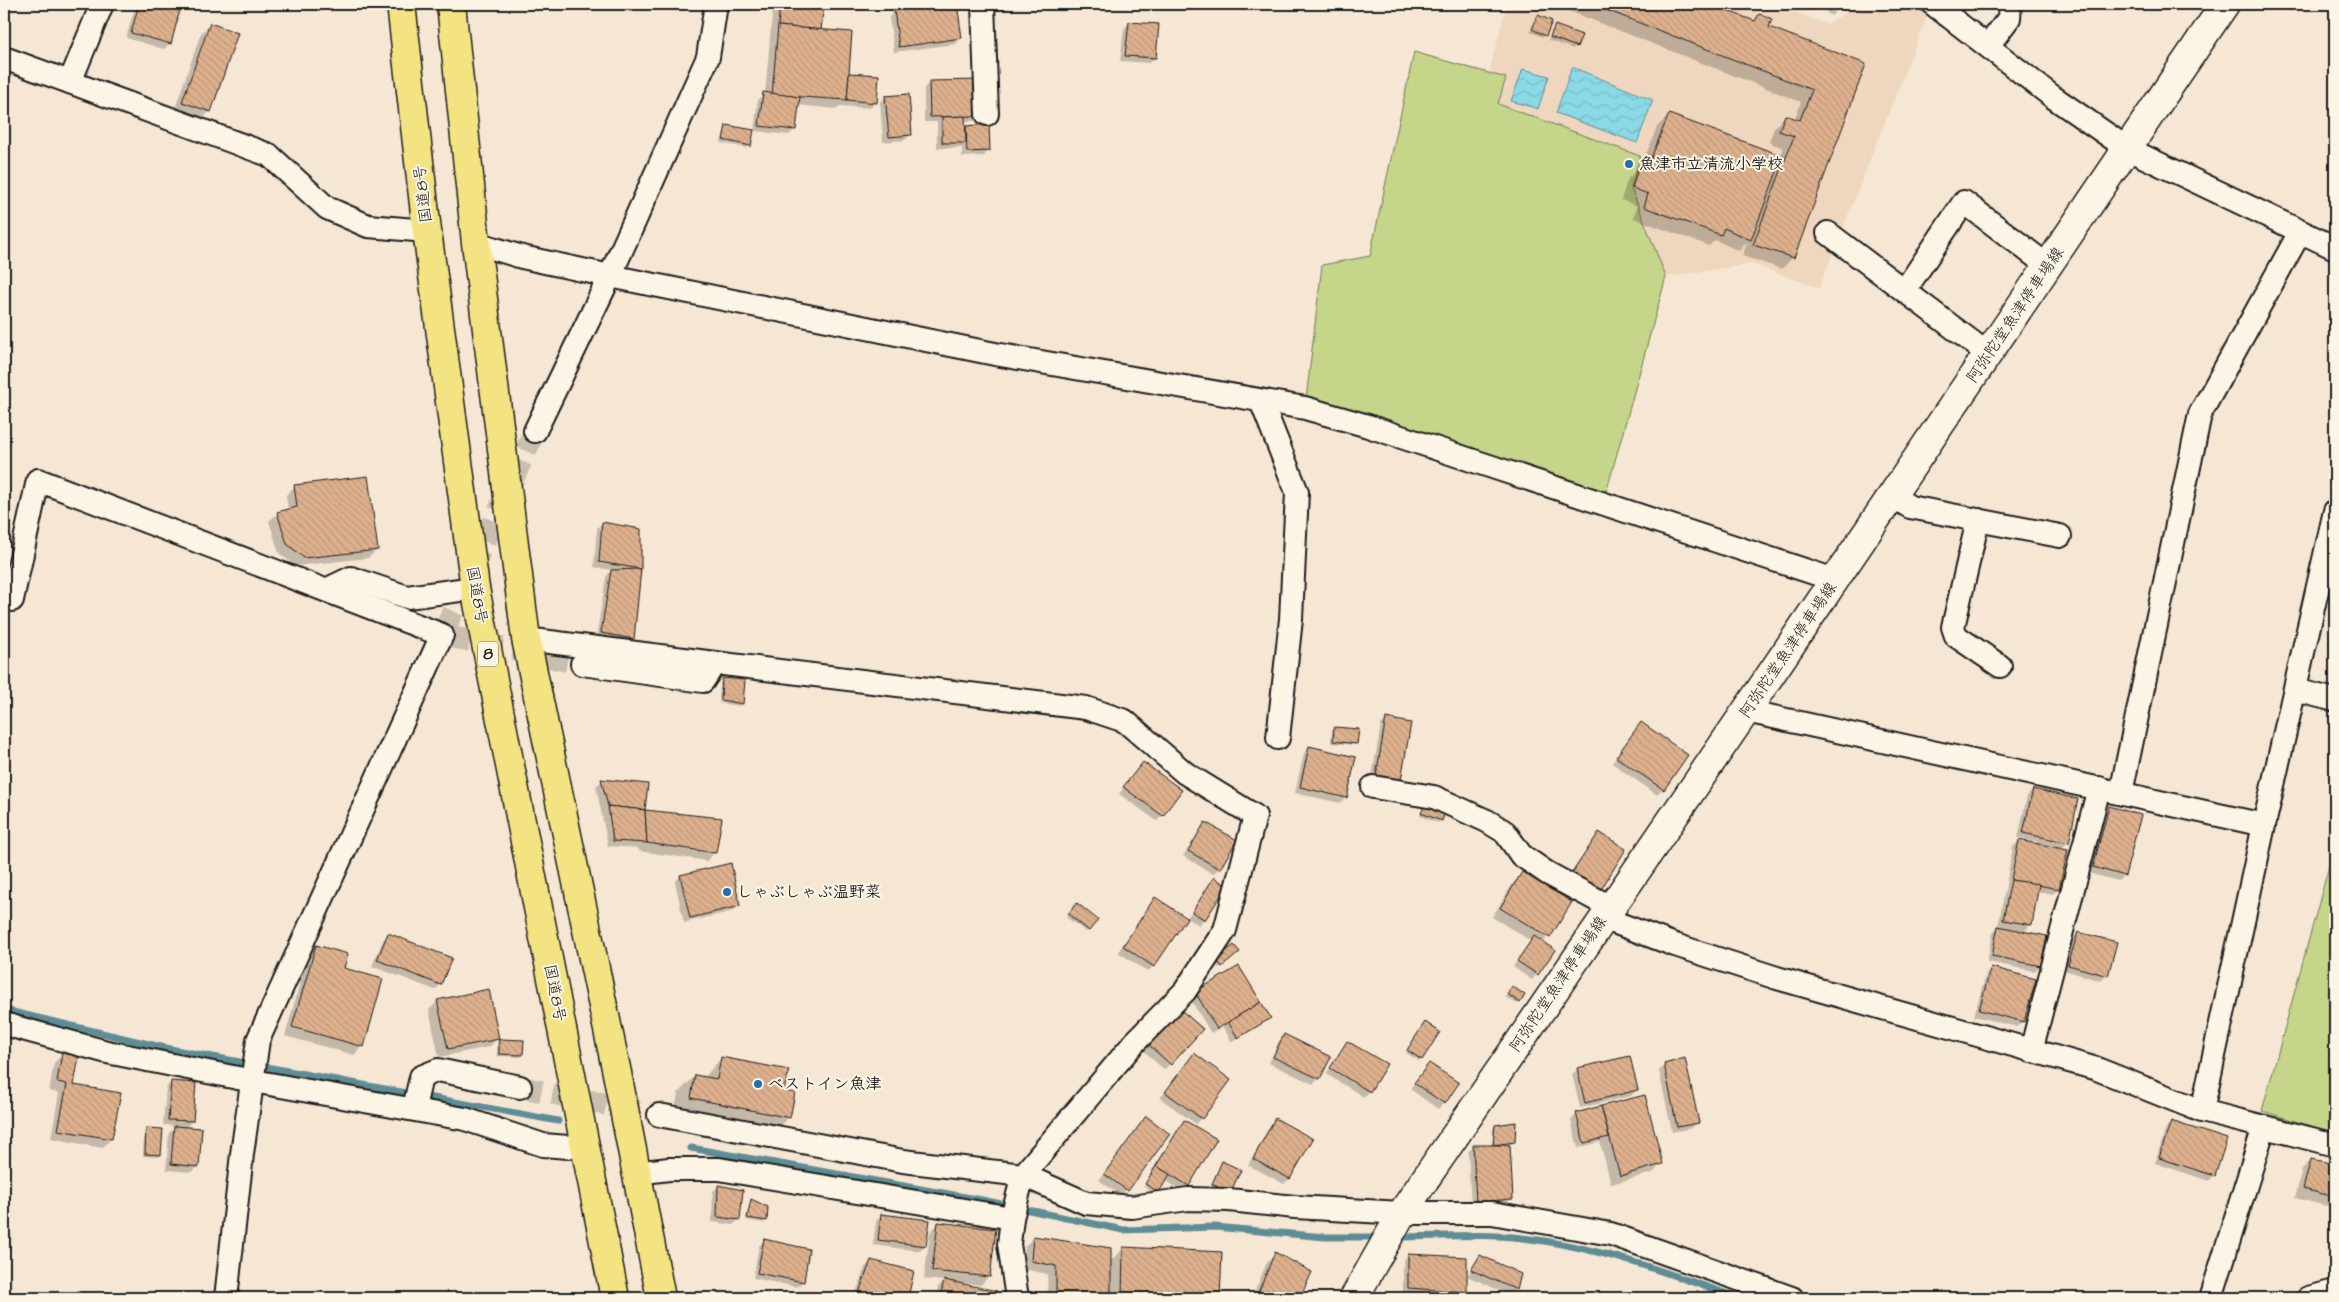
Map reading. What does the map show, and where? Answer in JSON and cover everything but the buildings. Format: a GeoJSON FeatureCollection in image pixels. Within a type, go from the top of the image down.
{"type":"FeatureCollection","features":[{"type":"Feature","properties":{"kind":"highway","name":"国道8号"},"geometry":{"type":"LineString","coordinates":[[402,4],[427,232],[475,588],[616,1298]]}},
{"type":"Feature","properties":{"kind":"highway"},"geometry":{"type":"LineString","coordinates":[[451,4],[476,243],[526,639],[661,1298]]}},
{"type":"Feature","properties":{"kind":"main road","name":"阿弥陀堂魚津停車場線"},"geometry":{"type":"LineString","coordinates":[[1354,1298],[1402,1213],[1746,711],[2225,4]]}},
{"type":"Feature","properties":{"kind":"street"},"geometry":{"type":"LineString","coordinates":[[70,82],[102,4]]}},
{"type":"Feature","properties":{"kind":"street"},"geometry":{"type":"LineString","coordinates":[[535,431],[610,276],[708,57],[716,4]]}},
{"type":"Feature","properties":{"kind":"street"},"geometry":{"type":"LineString","coordinates":[[983,4],[986,114]]}},
{"type":"Feature","properties":{"kind":"street"},"geometry":{"type":"LineString","coordinates":[[1933,4],[2053,96],[2128,149],[2335,248]]}},
{"type":"Feature","properties":{"kind":"street"},"geometry":{"type":"LineString","coordinates":[[1988,46],[2009,18],[2010,4]]}},
{"type":"Feature","properties":{"kind":"street"},"geometry":{"type":"LineString","coordinates":[[6,66],[70,82],[269,155],[327,208],[368,226],[427,232]]}},
{"type":"Feature","properties":{"kind":"street"},"geometry":{"type":"LineString","coordinates":[[1911,281],[1964,202],[2048,266]]}},
{"type":"Feature","properties":{"kind":"street"},"geometry":{"type":"LineString","coordinates":[[2121,793],[2200,414],[2300,232]]}},
{"type":"Feature","properties":{"kind":"street"},"geometry":{"type":"LineString","coordinates":[[1828,234],[1988,354]]}},
{"type":"Feature","properties":{"kind":"street"},"geometry":{"type":"LineString","coordinates":[[476,243],[522,256],[610,276],[995,354],[1305,408],[1368,426],[1835,580]]}},
{"type":"Feature","properties":{"kind":"street"},"geometry":{"type":"LineString","coordinates":[[1261,401],[1297,492],[1291,620],[1278,738]]}},
{"type":"Feature","properties":{"kind":"street"},"geometry":{"type":"LineString","coordinates":[[4,597],[12,600],[38,480],[442,634],[258,1040],[242,1154],[226,1298]]}},
{"type":"Feature","properties":{"kind":"street"},"geometry":{"type":"LineString","coordinates":[[1892,496],[1910,507],[2060,536]]}},
{"type":"Feature","properties":{"kind":"street"},"geometry":{"type":"LineString","coordinates":[[2202,1111],[2264,825],[2334,518]]}},
{"type":"Feature","properties":{"kind":"street"},"geometry":{"type":"LineString","coordinates":[[1978,520],[1953,627],[1956,636],[2000,666]]}},
{"type":"Feature","properties":{"kind":"street"},"geometry":{"type":"LineString","coordinates":[[326,590],[351,578],[406,597],[475,588]]}},
{"type":"Feature","properties":{"kind":"street"},"geometry":{"type":"LineString","coordinates":[[526,639],[1086,708],[1125,721],[1185,773],[1255,816],[1225,930],[1185,991],[1129,1050],[1024,1175],[1012,1218],[1009,1244],[1017,1298]]}},
{"type":"Feature","properties":{"kind":"street"},"geometry":{"type":"LineString","coordinates":[[582,664],[704,681],[715,663]]}},
{"type":"Feature","properties":{"kind":"street"},"geometry":{"type":"LineString","coordinates":[[2295,690],[2335,700]]}},
{"type":"Feature","properties":{"kind":"street"},"geometry":{"type":"LineString","coordinates":[[1746,711],[2264,825]]}},
{"type":"Feature","properties":{"kind":"street"},"geometry":{"type":"LineString","coordinates":[[1373,788],[1434,797],[1487,821],[1505,832],[1521,855],[1607,913],[1675,944],[1777,978],[2097,1069],[2202,1111],[2335,1145]]}},
{"type":"Feature","properties":{"kind":"street"},"geometry":{"type":"LineString","coordinates":[[2031,1051],[2099,788]]}},
{"type":"Feature","properties":{"kind":"street"},"geometry":{"type":"LineString","coordinates":[[4,1024],[107,1052],[253,1081],[414,1108],[465,1119],[543,1146],[568,1147],[585,1145]]}},
{"type":"Feature","properties":{"kind":"street"},"geometry":{"type":"LineString","coordinates":[[414,1108],[421,1077],[438,1070],[520,1087]]}},
{"type":"Feature","properties":{"kind":"street"},"geometry":{"type":"LineString","coordinates":[[659,1115],[903,1161],[1024,1175],[1086,1203],[1132,1207],[1188,1199],[1229,1200],[1295,1208],[1402,1213],[1492,1213],[1611,1234],[1792,1298]]}},
{"type":"Feature","properties":{"kind":"street"},"geometry":{"type":"LineString","coordinates":[[2211,1298],[2264,1126]]}},
{"type":"Feature","properties":{"kind":"street"},"geometry":{"type":"LineString","coordinates":[[636,1173],[669,1169],[719,1169],[1012,1218]]}},
{"type":"Feature","properties":{"kind":"street"},"geometry":{"type":"LineString","coordinates":[[2308,1298],[2335,1291]]}},
{"type":"Feature","properties":{"kind":"shaded area","name":"魚津市立清流小学校"},"geometry":{"type":"Polygon","coordinates":[[[1507,4],[1773,4],[1827,24],[1860,4],[1932,4],[1819,288],[1752,264],[1666,277],[1603,504],[1305,408],[1322,265],[1370,256],[1414,52],[1489,72],[1507,4]]]}},
{"type":"Feature","properties":{"kind":"green space"},"geometry":{"type":"Polygon","coordinates":[[[1414,52],[1506,78],[1498,104],[1640,156],[1631,188],[1666,277],[1603,504],[1305,408],[1322,265],[1370,256],[1414,52]]]}},
{"type":"Feature","properties":{"kind":"green space"},"geometry":{"type":"Polygon","coordinates":[[[2335,844],[2335,1133],[2262,1111],[2335,844]]]}},
{"type":"Feature","properties":{"kind":"water"},"geometry":{"type":"Polygon","coordinates":[[[1572,67],[1653,100],[1637,143],[1556,113],[1572,67]]]}},
{"type":"Feature","properties":{"kind":"water"},"geometry":{"type":"Polygon","coordinates":[[[1523,69],[1549,76],[1538,109],[1511,101],[1523,69]]]}},
{"type":"Feature","properties":{"kind":"waterway"},"geometry":{"type":"LineString","coordinates":[[4,1010],[170,1049],[558,1121]]}},
{"type":"Feature","properties":{"kind":"waterway"},"geometry":{"type":"LineString","coordinates":[[691,1148],[982,1200],[1123,1230],[1215,1227],[1325,1237],[1381,1237]]}},
{"type":"Feature","properties":{"kind":"waterway"},"geometry":{"type":"LineString","coordinates":[[1397,1237],[1492,1236],[1550,1242],[1577,1247],[1632,1262],[1738,1298]]}},
{"type":"Feature","properties":{"kind":"tunnel"},"geometry":{"type":"LineString","coordinates":[[535,431],[442,635],[582,664]]}},
{"type":"Feature","properties":{"kind":"tunnel"},"geometry":{"type":"LineString","coordinates":[[520,1087],[659,1115]]}},
{"type":"Feature","properties":{"kind":"place","name":"魚津市立清流小学校"},"geometry":{"type":"Point","coordinates":[1629,164]}},
{"type":"Feature","properties":{"kind":"place","name":"しゃぶしゃぶ温野菜"},"geometry":{"type":"Point","coordinates":[727,892]}},
{"type":"Feature","properties":{"kind":"place","name":"ベストイン魚津"},"geometry":{"type":"Point","coordinates":[758,1084]}}]}
